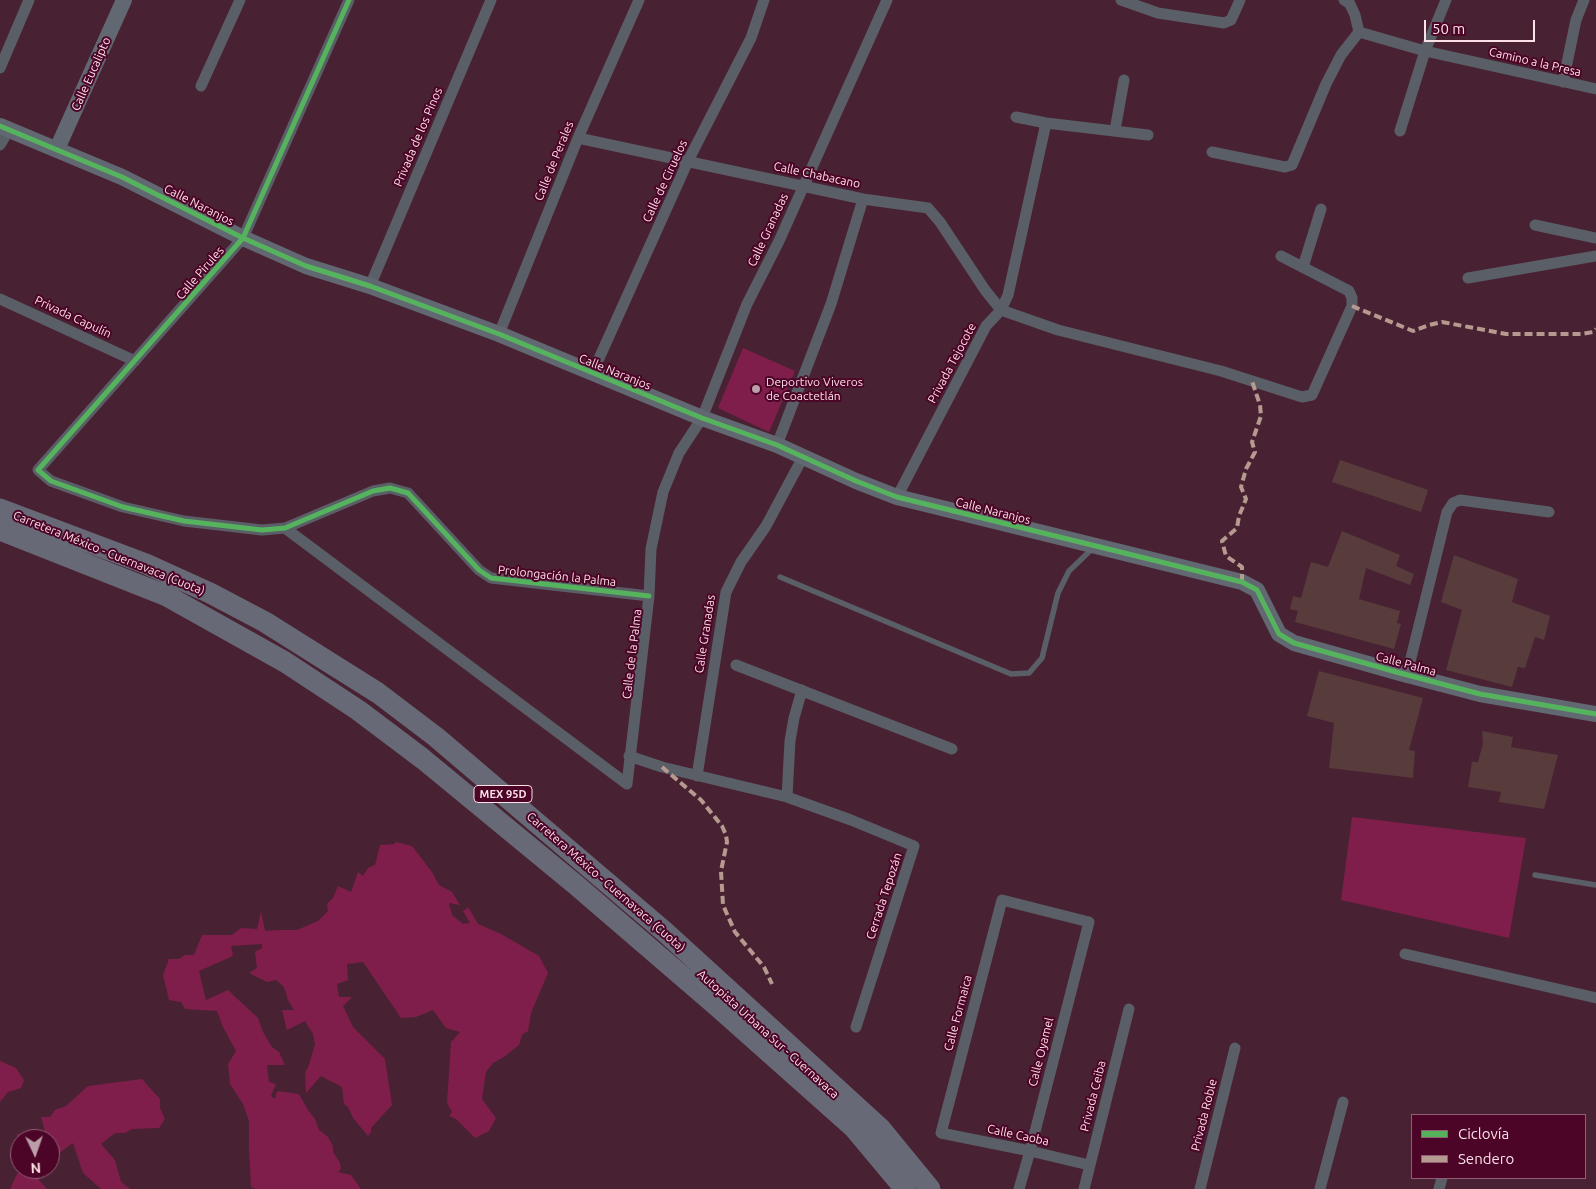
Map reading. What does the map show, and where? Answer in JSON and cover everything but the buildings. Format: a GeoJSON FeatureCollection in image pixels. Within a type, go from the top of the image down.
{"type":"FeatureCollection","features":[{"type":"Feature","properties":{"kind":"highway","name":"Autopista Urbana Sur - Cuernavaca"},"geometry":{"type":"LineString","coordinates":[[0,510],[140,565],[225,605],[364,688],[449,753],[829,1087],[882,1141],[919,1189]]}},
{"type":"Feature","properties":{"kind":"highway","name":"Carretera México - Cuernavaca (Cuota)"},"geometry":{"type":"LineString","coordinates":[[0,510],[146,564],[210,593],[265,622],[378,693],[436,738],[665,932],[880,1128],[930,1189]]}},
{"type":"Feature","properties":{"kind":"highway","name":"Carretera México - Cuernavaca (Cuota)"},"geometry":{"type":"LineString","coordinates":[[0,530],[167,596],[285,662],[358,710],[424,759],[576,885],[718,1007],[854,1128],[905,1189]]}},
{"type":"Feature","properties":{"kind":"highway","name":"Autopista Urbana Sur - Cuernavaca"},"geometry":{"type":"LineString","coordinates":[[0,534],[128,582],[208,620],[270,656],[338,702],[568,889],[829,1120],[897,1189]]}},
{"type":"Feature","properties":{"kind":"street"},"geometry":{"type":"LineString","coordinates":[[0,68],[30,0]]}},
{"type":"Feature","properties":{"kind":"street","name":"Calle Eucalipto"},"geometry":{"type":"LineString","coordinates":[[58,149],[124,0]]}},
{"type":"Feature","properties":{"kind":"street"},"geometry":{"type":"LineString","coordinates":[[201,86],[240,0]]}},
{"type":"Feature","properties":{"kind":"street","name":"Calle Pirules"},"geometry":{"type":"LineString","coordinates":[[38,470],[243,238],[349,0]]}},
{"type":"Feature","properties":{"kind":"street","name":"Privada de los Pinos"},"geometry":{"type":"LineString","coordinates":[[370,286],[491,0]]}},
{"type":"Feature","properties":{"kind":"street","name":"Calle de Perales"},"geometry":{"type":"LineString","coordinates":[[498,334],[578,138],[639,0]]}},
{"type":"Feature","properties":{"kind":"street","name":"Calle de Ciruelos"},"geometry":{"type":"LineString","coordinates":[[592,374],[688,161],[751,38],[764,0]]}},
{"type":"Feature","properties":{"kind":"street","name":"Calle Granadas"},"geometry":{"type":"LineString","coordinates":[[702,418],[747,304],[779,241],[887,0]]}},
{"type":"Feature","properties":{"kind":"street"},"geometry":{"type":"LineString","coordinates":[[1121,0],[1158,13],[1224,23],[1230,20],[1240,0]]}},
{"type":"Feature","properties":{"kind":"street"},"geometry":{"type":"LineString","coordinates":[[1212,152],[1284,167],[1292,165],[1326,84],[1341,55],[1353,38],[1360,32],[1350,4],[1344,0]]}},
{"type":"Feature","properties":{"kind":"street"},"geometry":{"type":"LineString","coordinates":[[1400,131],[1425,51],[1446,0]]}},
{"type":"Feature","properties":{"kind":"street"},"geometry":{"type":"LineString","coordinates":[[1563,82],[1576,20],[1584,0]]}},
{"type":"Feature","properties":{"kind":"street","name":"Camino a la Presa"},"geometry":{"type":"LineString","coordinates":[[1360,32],[1425,51],[1596,89]]}},
{"type":"Feature","properties":{"kind":"street"},"geometry":{"type":"LineString","coordinates":[[1115,130],[1124,80]]}},
{"type":"Feature","properties":{"kind":"street"},"geometry":{"type":"LineString","coordinates":[[1016,117],[1046,123],[1148,135]]}},
{"type":"Feature","properties":{"kind":"street","name":"Privada Tejocote"},"geometry":{"type":"LineString","coordinates":[[897,497],[986,326],[1001,310],[1008,295],[1046,123]]}},
{"type":"Feature","properties":{"kind":"street"},"geometry":{"type":"LineString","coordinates":[[0,144],[4,128]]}},
{"type":"Feature","properties":{"kind":"street","name":"Calle Naranjos"},"geometry":{"type":"LineString","coordinates":[[4,128],[122,177],[243,238],[306,266],[370,286],[498,334],[592,374],[777,446],[897,497],[1242,582]]}},
{"type":"Feature","properties":{"kind":"street","name":"Calle Chabacano"},"geometry":{"type":"LineString","coordinates":[[578,138],[863,199],[928,208],[940,222],[985,290],[1001,310]]}},
{"type":"Feature","properties":{"kind":"street"},"geometry":{"type":"LineString","coordinates":[[777,446],[830,304],[863,199]]}},
{"type":"Feature","properties":{"kind":"street"},"geometry":{"type":"LineString","coordinates":[[1303,267],[1321,209]]}},
{"type":"Feature","properties":{"kind":"street"},"geometry":{"type":"LineString","coordinates":[[1536,225],[1596,238]]}},
{"type":"Feature","properties":{"kind":"street"},"geometry":{"type":"LineString","coordinates":[[1001,310],[1058,330],[1222,370],[1302,397],[1312,396],[1352,306],[1352,298],[1349,291],[1280,256]]}},
{"type":"Feature","properties":{"kind":"street"},"geometry":{"type":"LineString","coordinates":[[1468,278],[1596,256]]}},
{"type":"Feature","properties":{"kind":"street","name":"Privada Capulín"},"geometry":{"type":"LineString","coordinates":[[0,299],[135,361]]}},
{"type":"Feature","properties":{"kind":"street","name":"Calle de la Palma"},"geometry":{"type":"LineString","coordinates":[[285,528],[627,784],[649,596],[651,549],[662,492],[679,453],[702,418]]}},
{"type":"Feature","properties":{"kind":"street","name":"Calle Granadas"},"geometry":{"type":"LineString","coordinates":[[697,776],[726,592],[741,562],[766,526],[803,457]]}},
{"type":"Feature","properties":{"kind":"street","name":"Prolongación la Palma"},"geometry":{"type":"LineString","coordinates":[[38,470],[51,481],[123,507],[184,521],[262,530],[285,528],[373,491],[390,488],[408,493],[479,570],[491,578],[649,596]]}},
{"type":"Feature","properties":{"kind":"street"},"geometry":{"type":"LineString","coordinates":[[1407,674],[1447,512],[1453,503],[1460,500],[1549,512]]}},
{"type":"Feature","properties":{"kind":"street","name":"Calle Palma"},"geometry":{"type":"LineString","coordinates":[[1242,582],[1257,590],[1279,634],[1294,642],[1480,694],[1596,714]]}},
{"type":"Feature","properties":{"kind":"street"},"geometry":{"type":"LineString","coordinates":[[736,665],[952,749]]}},
{"type":"Feature","properties":{"kind":"street"},"geometry":{"type":"LineString","coordinates":[[787,796],[790,741],[802,690]]}},
{"type":"Feature","properties":{"kind":"street","name":"Cerrada Tepozán"},"geometry":{"type":"LineString","coordinates":[[629,756],[697,776],[787,796],[914,846],[856,1027]]}},
{"type":"Feature","properties":{"kind":"street","name":"Calle Formaica"},"geometry":{"type":"LineString","coordinates":[[941,1133],[1002,900],[1089,922]]}},
{"type":"Feature","properties":{"kind":"street","name":"Calle Oyamel"},"geometry":{"type":"LineString","coordinates":[[1019,1189],[1089,922]]}},
{"type":"Feature","properties":{"kind":"street"},"geometry":{"type":"LineString","coordinates":[[1405,954],[1596,998]]}},
{"type":"Feature","properties":{"kind":"street","name":"Privada Ceiba"},"geometry":{"type":"LineString","coordinates":[[1084,1189],[1129,1009]]}},
{"type":"Feature","properties":{"kind":"street","name":"Privada Roble"},"geometry":{"type":"LineString","coordinates":[[1200,1189],[1235,1048]]}},
{"type":"Feature","properties":{"kind":"street"},"geometry":{"type":"LineString","coordinates":[[1320,1189],[1343,1102]]}},
{"type":"Feature","properties":{"kind":"street","name":"Calle Caoba"},"geometry":{"type":"LineString","coordinates":[[941,1133],[1089,1165]]}},
{"type":"Feature","properties":{"kind":"lane"},"geometry":{"type":"LineString","coordinates":[[780,577],[1011,674],[1029,673],[1042,658],[1058,593],[1069,572],[1096,546]]}},
{"type":"Feature","properties":{"kind":"lane"},"geometry":{"type":"LineString","coordinates":[[1535,875],[1596,885]]}},
{"type":"Feature","properties":{"kind":"shaded area","name":"Deportivo Viveros de Coactetlán"},"geometry":{"type":"Polygon","coordinates":[[[743,348],[795,371],[769,432],[718,408],[743,348]]]}},
{"type":"Feature","properties":{"kind":"shaded area"},"geometry":{"type":"Polygon","coordinates":[[[1352,817],[1526,838],[1509,938],[1341,900],[1352,817]]]}},
{"type":"Feature","properties":{"kind":"shaded area"},"geometry":{"type":"Polygon","coordinates":[[[396,842],[412,846],[432,872],[439,885],[452,892],[460,905],[449,903],[452,915],[463,924],[470,923],[463,911],[468,907],[478,924],[501,934],[539,956],[548,973],[531,1013],[528,1031],[522,1035],[519,1045],[493,1063],[486,1072],[482,1099],[496,1118],[489,1131],[475,1138],[456,1119],[449,1116],[452,1112],[447,1103],[451,1042],[460,1032],[446,1028],[433,1010],[416,1017],[401,1018],[363,962],[347,964],[348,980],[337,984],[339,997],[352,997],[343,1006],[353,1027],[385,1059],[392,1105],[371,1128],[368,1136],[344,1104],[342,1087],[321,1076],[306,1093],[305,1073],[315,1044],[313,1034],[305,1021],[287,1030],[282,1010],[294,1010],[288,1000],[284,987],[276,980],[267,982],[249,973],[257,968],[255,952],[262,948],[262,944],[231,946],[233,956],[199,971],[206,1000],[228,990],[258,1018],[263,1032],[272,1047],[279,1052],[285,1065],[267,1065],[269,1082],[276,1084],[271,1096],[275,1099],[277,1091],[299,1094],[315,1119],[319,1130],[328,1137],[333,1146],[333,1152],[340,1163],[341,1169],[338,1172],[351,1175],[361,1189],[256,1189],[251,1187],[249,1121],[243,1104],[230,1084],[228,1064],[236,1051],[217,1011],[185,1009],[181,1002],[169,1000],[163,975],[169,959],[179,959],[185,955],[194,955],[202,935],[232,935],[241,928],[257,929],[261,911],[265,931],[297,930],[318,921],[328,911],[327,904],[333,898],[338,886],[351,892],[358,872],[363,876],[368,868],[375,865],[380,845],[394,844],[396,842]]]}},
{"type":"Feature","properties":{"kind":"shaded area"},"geometry":{"type":"Polygon","coordinates":[[[0,1061],[16,1068],[24,1080],[21,1088],[8,1092],[0,1102],[0,1061]]]}},
{"type":"Feature","properties":{"kind":"shaded area"},"geometry":{"type":"Polygon","coordinates":[[[142,1079],[160,1099],[160,1108],[165,1119],[159,1128],[132,1129],[125,1133],[115,1133],[101,1144],[115,1160],[121,1182],[130,1189],[101,1189],[83,1173],[73,1143],[60,1152],[60,1129],[44,1129],[41,1117],[50,1117],[55,1110],[66,1106],[88,1086],[142,1079]]]}},
{"type":"Feature","properties":{"kind":"shaded area"},"geometry":{"type":"Polygon","coordinates":[[[15,1179],[39,1179],[47,1189],[10,1189],[15,1179]]]}},
{"type":"Feature","properties":{"kind":"marked path"},"geometry":{"type":"LineString","coordinates":[[1352,306],[1413,331],[1442,322],[1506,334],[1582,334],[1593,332],[1596,329]]}},
{"type":"Feature","properties":{"kind":"marked path"},"geometry":{"type":"LineString","coordinates":[[1242,582],[1242,567],[1226,556],[1222,541],[1237,528],[1239,516],[1246,499],[1241,487],[1246,469],[1255,452],[1252,442],[1261,416],[1260,405],[1252,381]]}},
{"type":"Feature","properties":{"kind":"marked path"},"geometry":{"type":"LineString","coordinates":[[662,767],[701,800],[722,826],[727,842],[721,871],[723,905],[735,932],[764,967],[772,984]]}},
{"type":"Feature","properties":{"kind":"cycle path"},"geometry":{"type":"LineString","coordinates":[[349,0],[243,238],[38,470],[51,481],[123,507],[184,521],[262,530],[285,528],[373,491],[390,488],[408,493],[479,570],[491,578],[649,596]]}},
{"type":"Feature","properties":{"kind":"cycle path"},"geometry":{"type":"LineString","coordinates":[[0,126],[122,177],[243,238],[306,266],[370,286],[499,334],[702,418],[777,445],[856,481],[897,497],[1242,582],[1257,590],[1279,634],[1294,643],[1480,694],[1596,714]]}},
{"type":"Feature","properties":{"kind":"place","name":"Deportivo Viveros de Coactetlán"},"geometry":{"type":"Point","coordinates":[756,389]}}]}
